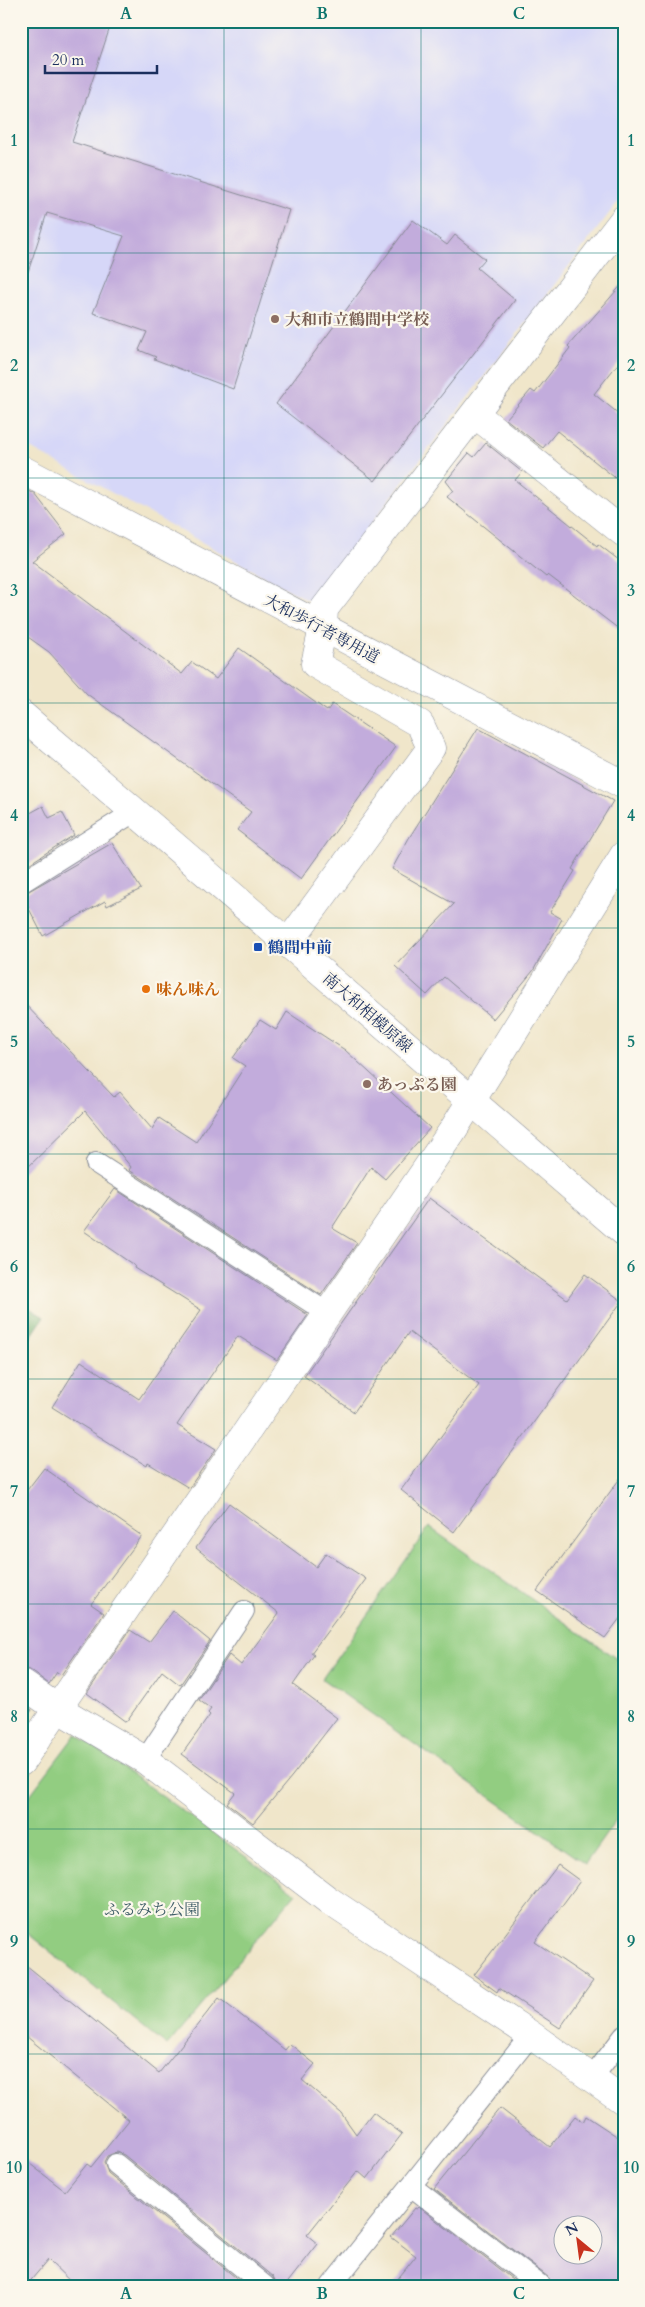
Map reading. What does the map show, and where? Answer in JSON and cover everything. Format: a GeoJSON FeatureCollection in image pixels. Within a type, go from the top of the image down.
{"type":"FeatureCollection","features":[{"type":"Feature","properties":{"kind":"street"},"geometry":{"type":"LineString","coordinates":[[288,943],[431,748],[420,724],[315,664],[323,628],[324,609],[624,219]]}},
{"type":"Feature","properties":{"kind":"street"},"geometry":{"type":"LineString","coordinates":[[475,414],[624,533]]}},
{"type":"Feature","properties":{"kind":"street","name":"大和歩行者専用道"},"geometry":{"type":"LineString","coordinates":[[21,468],[624,785]]}},
{"type":"Feature","properties":{"kind":"street","name":"南大和相模原線"},"geometry":{"type":"LineString","coordinates":[[26,724],[134,812],[624,1232]]}},
{"type":"Feature","properties":{"kind":"street"},"geometry":{"type":"LineString","coordinates":[[21,1762],[329,1314],[471,1101],[624,856]]}},
{"type":"Feature","properties":{"kind":"street"},"geometry":{"type":"LineString","coordinates":[[21,1684],[57,1708],[145,1760],[328,1900],[531,2035],[624,2101]]}},
{"type":"Feature","properties":{"kind":"lane"},"geometry":{"type":"LineString","coordinates":[[21,883],[134,812]]}},
{"type":"Feature","properties":{"kind":"lane"},"geometry":{"type":"LineString","coordinates":[[96,1163],[329,1314]]}},
{"type":"Feature","properties":{"kind":"lane"},"geometry":{"type":"LineString","coordinates":[[145,1760],[244,1611]]}},
{"type":"Feature","properties":{"kind":"lane"},"geometry":{"type":"LineString","coordinates":[[331,2286],[531,2035]]}},
{"type":"Feature","properties":{"kind":"lane"},"geometry":{"type":"LineString","coordinates":[[592,2078],[624,2036]]}},
{"type":"Feature","properties":{"kind":"lane"},"geometry":{"type":"LineString","coordinates":[[116,2164],[265,2286]]}},
{"type":"Feature","properties":{"kind":"lane"},"geometry":{"type":"LineString","coordinates":[[411,2186],[541,2286]]}},
{"type":"Feature","properties":{"kind":"shaded area","name":"大和市立鶴間中学校"},"geometry":{"type":"Polygon","coordinates":[[[21,21],[624,21],[624,194],[311,602],[21,443],[21,21]]]}},
{"type":"Feature","properties":{"kind":"green space"},"geometry":{"type":"Polygon","coordinates":[[[21,1303],[44,1317],[21,1352],[21,1303]]]}},
{"type":"Feature","properties":{"kind":"green space"},"geometry":{"type":"Polygon","coordinates":[[[429,1527],[624,1664],[624,1809],[585,1864],[322,1679],[429,1527]]]}},
{"type":"Feature","properties":{"kind":"green space","name":"ふるみち公園"},"geometry":{"type":"Polygon","coordinates":[[[76,1734],[296,1893],[167,2046],[21,1928],[21,1807],[76,1734]]]}},
{"type":"Feature","properties":{"kind":"building"},"geometry":{"type":"Polygon","coordinates":[[[21,21],[112,21],[72,142],[289,210],[233,389],[154,359],[156,357],[139,350],[147,332],[93,313],[124,236],[47,213],[28,272],[21,271],[21,21]]]}},
{"type":"Feature","properties":{"kind":"building"},"geometry":{"type":"Polygon","coordinates":[[[413,220],[447,245],[455,235],[485,259],[477,268],[515,300],[375,481],[276,404],[413,220]]]}},
{"type":"Feature","properties":{"kind":"building"},"geometry":{"type":"Polygon","coordinates":[[[624,282],[624,356],[594,394],[624,418],[624,485],[557,431],[543,448],[506,419],[531,390],[535,393],[570,348],[568,346],[624,282]]]}},
{"type":"Feature","properties":{"kind":"building"},"geometry":{"type":"Polygon","coordinates":[[[486,443],[522,472],[515,480],[597,546],[598,544],[624,564],[624,633],[548,575],[546,577],[447,497],[453,490],[446,481],[469,453],[474,457],[486,443]]]}},
{"type":"Feature","properties":{"kind":"building"},"geometry":{"type":"Polygon","coordinates":[[[21,487],[35,494],[66,534],[32,561],[182,674],[192,662],[216,679],[239,648],[327,711],[332,704],[396,747],[301,879],[237,830],[251,812],[87,694],[49,652],[21,632],[21,487]]]}},
{"type":"Feature","properties":{"kind":"building"},"geometry":{"type":"Polygon","coordinates":[[[478,728],[613,801],[572,869],[575,871],[550,912],[562,919],[533,971],[493,1019],[444,977],[427,995],[395,966],[454,904],[392,869],[409,838],[478,728]]]}},
{"type":"Feature","properties":{"kind":"building"},"geometry":{"type":"Polygon","coordinates":[[[43,806],[49,818],[62,812],[74,835],[21,869],[21,818],[43,806]]]}},
{"type":"Feature","properties":{"kind":"building"},"geometry":{"type":"Polygon","coordinates":[[[112,843],[141,889],[107,906],[105,901],[43,936],[22,895],[112,843]]]}},
{"type":"Feature","properties":{"kind":"building"},"geometry":{"type":"Polygon","coordinates":[[[21,1000],[114,1097],[120,1092],[152,1129],[159,1118],[196,1142],[245,1066],[233,1058],[260,1020],[276,1030],[287,1012],[345,1050],[430,1128],[385,1179],[371,1167],[332,1228],[357,1243],[321,1295],[129,1170],[131,1167],[85,1111],[21,1174],[21,1000]]]}},
{"type":"Feature","properties":{"kind":"building"},"geometry":{"type":"Polygon","coordinates":[[[115,1189],[308,1315],[277,1360],[238,1336],[177,1425],[216,1449],[189,1488],[148,1463],[147,1466],[52,1407],[81,1361],[139,1399],[201,1310],[134,1268],[135,1266],[84,1231],[115,1189]]]}},
{"type":"Feature","properties":{"kind":"building"},"geometry":{"type":"Polygon","coordinates":[[[429,1198],[567,1299],[585,1274],[622,1301],[454,1532],[401,1490],[479,1385],[409,1332],[354,1412],[304,1376],[429,1198]]]}},
{"type":"Feature","properties":{"kind":"building"},"geometry":{"type":"Polygon","coordinates":[[[44,1468],[142,1536],[91,1604],[104,1613],[61,1675],[57,1672],[49,1684],[30,1670],[21,1668],[21,1498],[44,1468]]]}},
{"type":"Feature","properties":{"kind":"building"},"geometry":{"type":"Polygon","coordinates":[[[624,1473],[624,1613],[605,1638],[537,1591],[624,1473]]]}},
{"type":"Feature","properties":{"kind":"building"},"geometry":{"type":"Polygon","coordinates":[[[229,1503],[316,1567],[326,1553],[366,1579],[311,1653],[314,1655],[293,1685],[337,1718],[253,1823],[227,1803],[235,1793],[182,1754],[210,1715],[208,1713],[211,1709],[199,1700],[229,1655],[241,1665],[279,1613],[196,1548],[229,1503]]]}},
{"type":"Feature","properties":{"kind":"building"},"geometry":{"type":"Polygon","coordinates":[[[173,1611],[210,1641],[180,1685],[162,1671],[126,1722],[87,1693],[130,1630],[149,1642],[173,1611]]]}},
{"type":"Feature","properties":{"kind":"building"},"geometry":{"type":"Polygon","coordinates":[[[21,1702],[32,1710],[21,1725],[21,1702]]]}},
{"type":"Feature","properties":{"kind":"building"},"geometry":{"type":"Polygon","coordinates":[[[558,1865],[580,1881],[535,1942],[593,1981],[560,2028],[499,1988],[497,1992],[474,1975],[558,1865]]]}},
{"type":"Feature","properties":{"kind":"building"},"geometry":{"type":"Polygon","coordinates":[[[21,1961],[159,2073],[219,1998],[285,2050],[290,2044],[315,2064],[302,2080],[341,2113],[356,2134],[373,2112],[402,2134],[367,2179],[358,2171],[307,2235],[318,2244],[285,2286],[277,2286],[273,2277],[124,2155],[117,2152],[107,2156],[104,2162],[108,2173],[246,2286],[75,2286],[48,2260],[26,2286],[21,2286],[21,2157],[65,2191],[87,2164],[91,2167],[129,2120],[21,2032],[21,1961]]]}},
{"type":"Feature","properties":{"kind":"building"},"geometry":{"type":"Polygon","coordinates":[[[500,2108],[550,2147],[575,2116],[583,2122],[586,2116],[624,2141],[624,2286],[553,2286],[548,2277],[434,2189],[500,2108]]]}},
{"type":"Feature","properties":{"kind":"building"},"geometry":{"type":"Polygon","coordinates":[[[419,2207],[521,2286],[392,2286],[416,2256],[391,2237],[415,2208],[419,2207]]]}},
{"type":"Feature","properties":{"kind":"place","name":"大和市立鶴間中学校"},"geometry":{"type":"Point","coordinates":[275,319]}},
{"type":"Feature","properties":{"kind":"place","name":"鶴間中前"},"geometry":{"type":"Point","coordinates":[258,947]}},
{"type":"Feature","properties":{"kind":"place","name":"味ん味ん"},"geometry":{"type":"Point","coordinates":[146,989]}},
{"type":"Feature","properties":{"kind":"place","name":"あっぷる園"},"geometry":{"type":"Point","coordinates":[367,1084]}}]}
